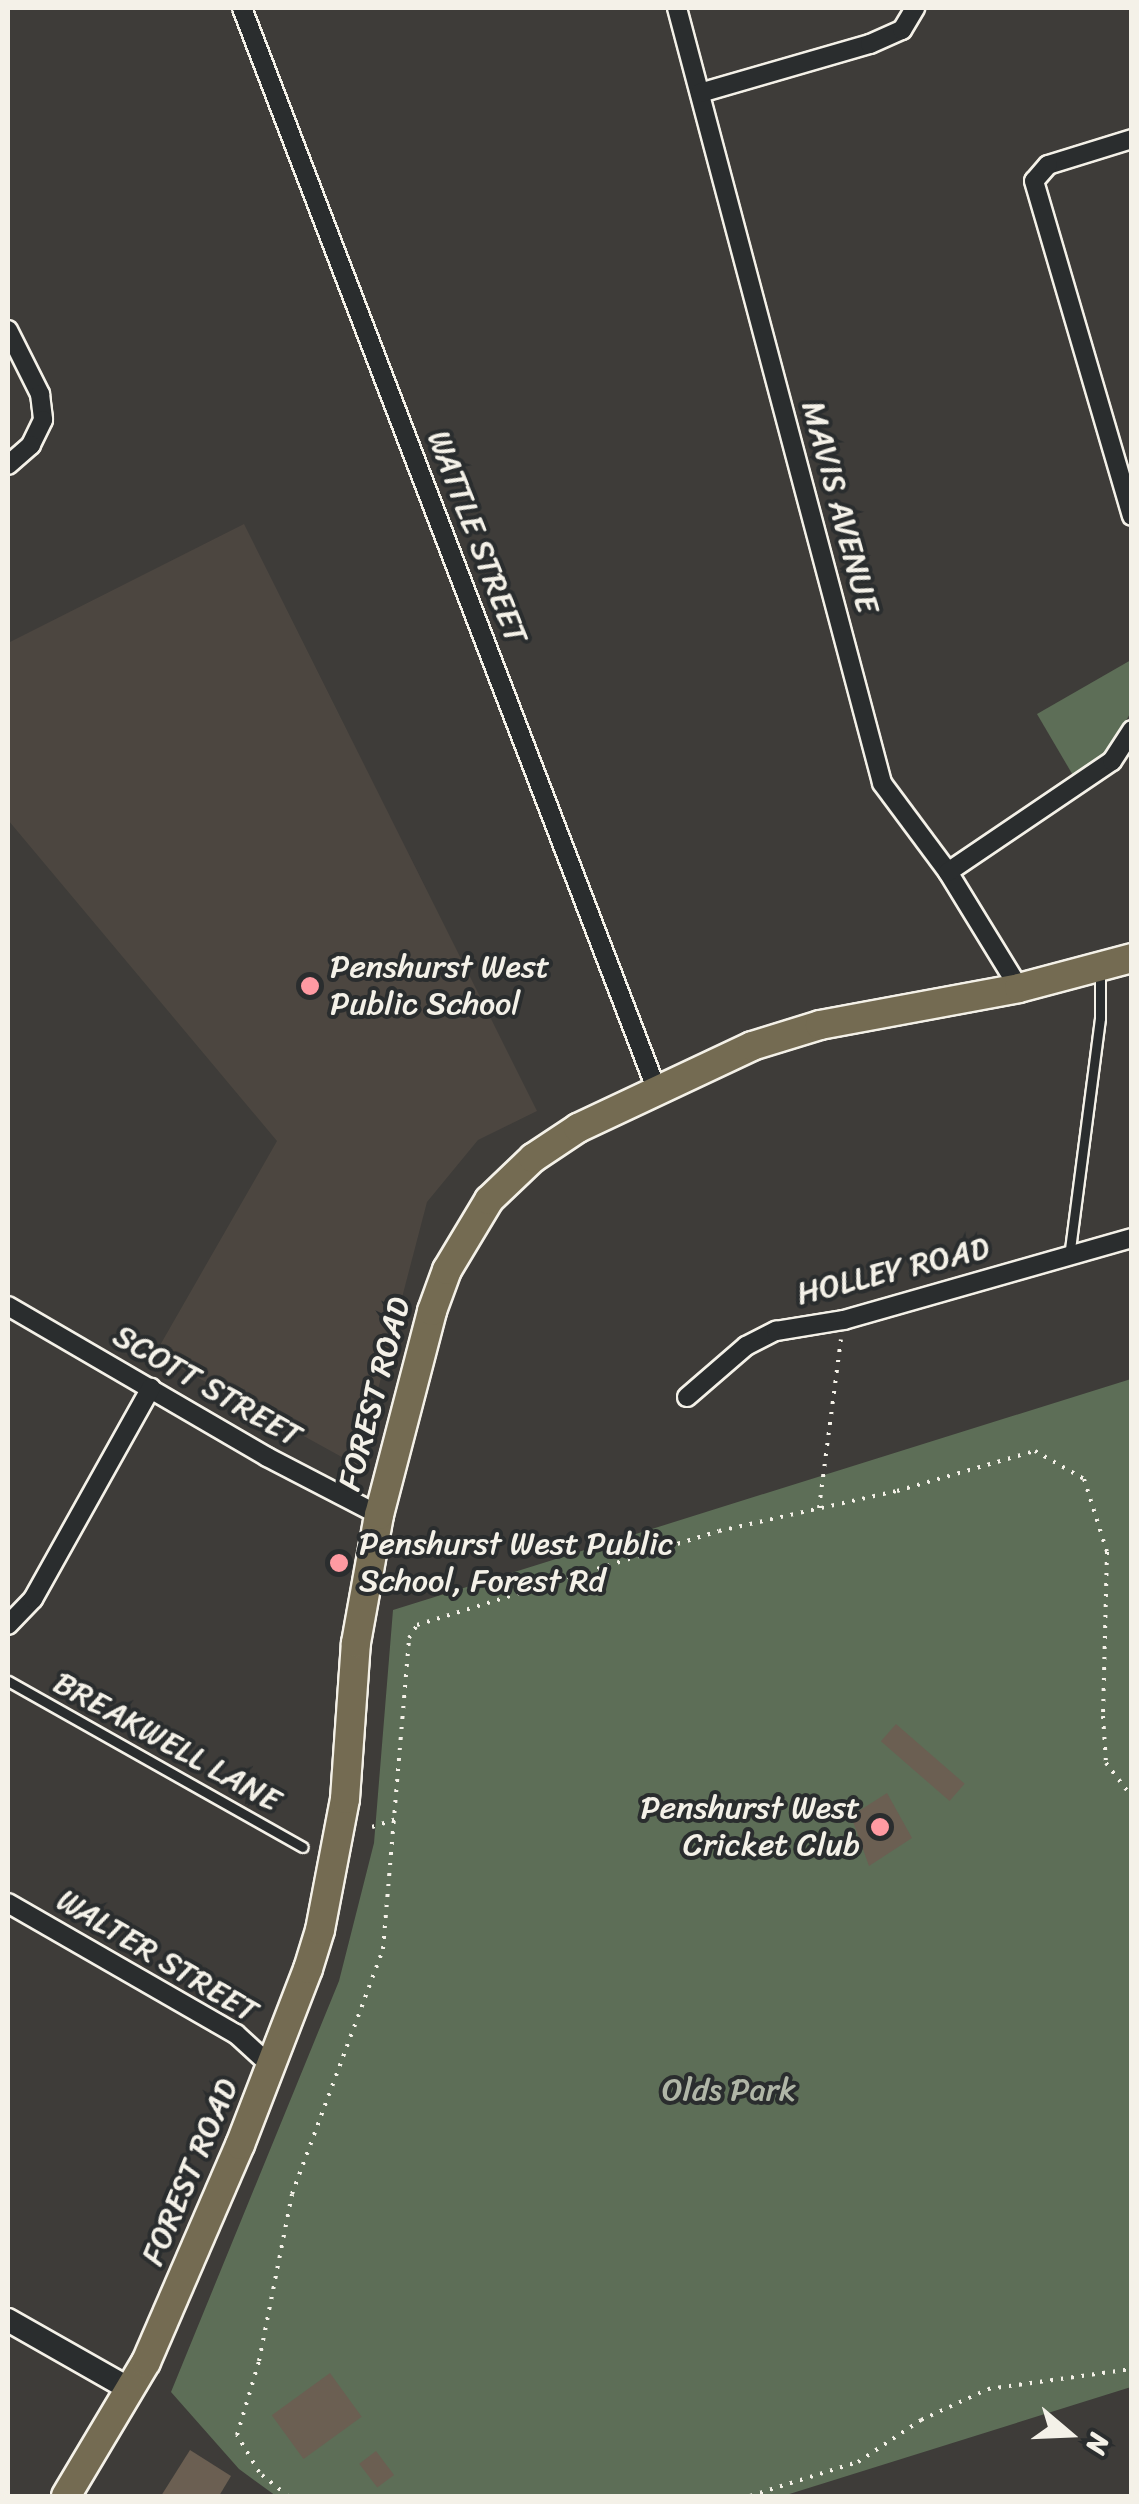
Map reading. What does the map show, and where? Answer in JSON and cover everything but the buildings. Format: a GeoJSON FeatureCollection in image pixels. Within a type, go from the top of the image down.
{"type":"FeatureCollection","features":[{"type":"Feature","properties":{"kind":"main road","name":"FOREST ROAD"},"geometry":{"type":"LineString","coordinates":[[66,2496],[131,2390],[272,2067],[312,1956],[345,1800],[360,1605],[379,1514],[432,1311],[465,1235],[489,1200],[534,1158],[578,1128],[656,1088],[788,1033],[1018,988],[1132,958]]}},
{"type":"Feature","properties":{"kind":"street","name":"WATTLE STREET"},"geometry":{"type":"LineString","coordinates":[[242,8],[656,1088]]}},
{"type":"Feature","properties":{"kind":"street","name":"MAVIS AVENUE"},"geometry":{"type":"LineString","coordinates":[[676,8],[882,783],[948,872],[1018,988]]}},
{"type":"Feature","properties":{"kind":"street"},"geometry":{"type":"LineString","coordinates":[[700,93],[870,44],[902,30],[916,8]]}},
{"type":"Feature","properties":{"kind":"street"},"geometry":{"type":"LineString","coordinates":[[1132,139],[1048,165],[1034,181],[1132,516]]}},
{"type":"Feature","properties":{"kind":"street"},"geometry":{"type":"LineString","coordinates":[[8,330],[40,394],[43,420],[31,445],[8,465]]}},
{"type":"Feature","properties":{"kind":"street"},"geometry":{"type":"LineString","coordinates":[[948,872],[1112,761],[1132,730]]}},
{"type":"Feature","properties":{"kind":"street","name":"HOLLEY ROAD"},"geometry":{"type":"LineString","coordinates":[[687,1398],[746,1346],[790,1327],[844,1320],[1132,1238]]}},
{"type":"Feature","properties":{"kind":"street","name":"SCOTT STREET"},"geometry":{"type":"LineString","coordinates":[[8,1306],[302,1476],[379,1514]]}},
{"type":"Feature","properties":{"kind":"street"},"geometry":{"type":"LineString","coordinates":[[8,1625],[33,1599],[151,1388]]}},
{"type":"Feature","properties":{"kind":"street","name":"WALTER STREET"},"geometry":{"type":"LineString","coordinates":[[8,1903],[236,2034],[272,2067]]}},
{"type":"Feature","properties":{"kind":"street"},"geometry":{"type":"LineString","coordinates":[[8,2320],[131,2390]]}},
{"type":"Feature","properties":{"kind":"lane"},"geometry":{"type":"LineString","coordinates":[[1069,1258],[1100,1018],[1100,967]]}},
{"type":"Feature","properties":{"kind":"lane","name":"BREAKWELL LANE"},"geometry":{"type":"LineString","coordinates":[[8,1681],[302,1848]]}},
{"type":"Feature","properties":{"kind":"path"},"geometry":{"type":"LineString","coordinates":[[819,1508],[844,1320]]}},
{"type":"Feature","properties":{"kind":"path"},"geometry":{"type":"LineString","coordinates":[[288,2496],[260,2474],[237,2435],[259,2361],[292,2194],[383,1949],[408,1638],[416,1625],[719,1530],[1035,1451],[1084,1480],[1107,1552],[1103,1716],[1106,1763],[1132,1796]]}},
{"type":"Feature","properties":{"kind":"path"},"geometry":{"type":"LineString","coordinates":[[372,1826],[396,1819]]}},
{"type":"Feature","properties":{"kind":"path"},"geometry":{"type":"LineString","coordinates":[[750,2496],[858,2462],[921,2420],[988,2389],[1132,2369]]}},
{"type":"Feature","properties":{"kind":"shaded area","name":"Penshurst West Public School"},"geometry":{"type":"Polygon","coordinates":[[[244,524],[537,1111],[478,1140],[427,1202],[358,1466],[155,1354],[277,1141],[8,820],[8,643],[244,524]]]}},
{"type":"Feature","properties":{"kind":"green space"},"geometry":{"type":"Polygon","coordinates":[[[1131,660],[1131,712],[1108,752],[1074,777],[1037,714],[1131,660]]]}},
{"type":"Feature","properties":{"kind":"green space","name":"Olds Park"},"geometry":{"type":"Polygon","coordinates":[[[1131,1379],[1131,2387],[783,2496],[276,2496],[239,2469],[171,2392],[339,1981],[374,1843],[393,1610],[1131,1379]]]}},
{"type":"Feature","properties":{"kind":"place","name":"Penshurst West Public School"},"geometry":{"type":"Point","coordinates":[310,986]}},
{"type":"Feature","properties":{"kind":"place","name":"Penshurst West Public School, Forest Rd"},"geometry":{"type":"Point","coordinates":[339,1563]}},
{"type":"Feature","properties":{"kind":"place","name":"Penshurst West Cricket Club"},"geometry":{"type":"Point","coordinates":[880,1827]}}]}
